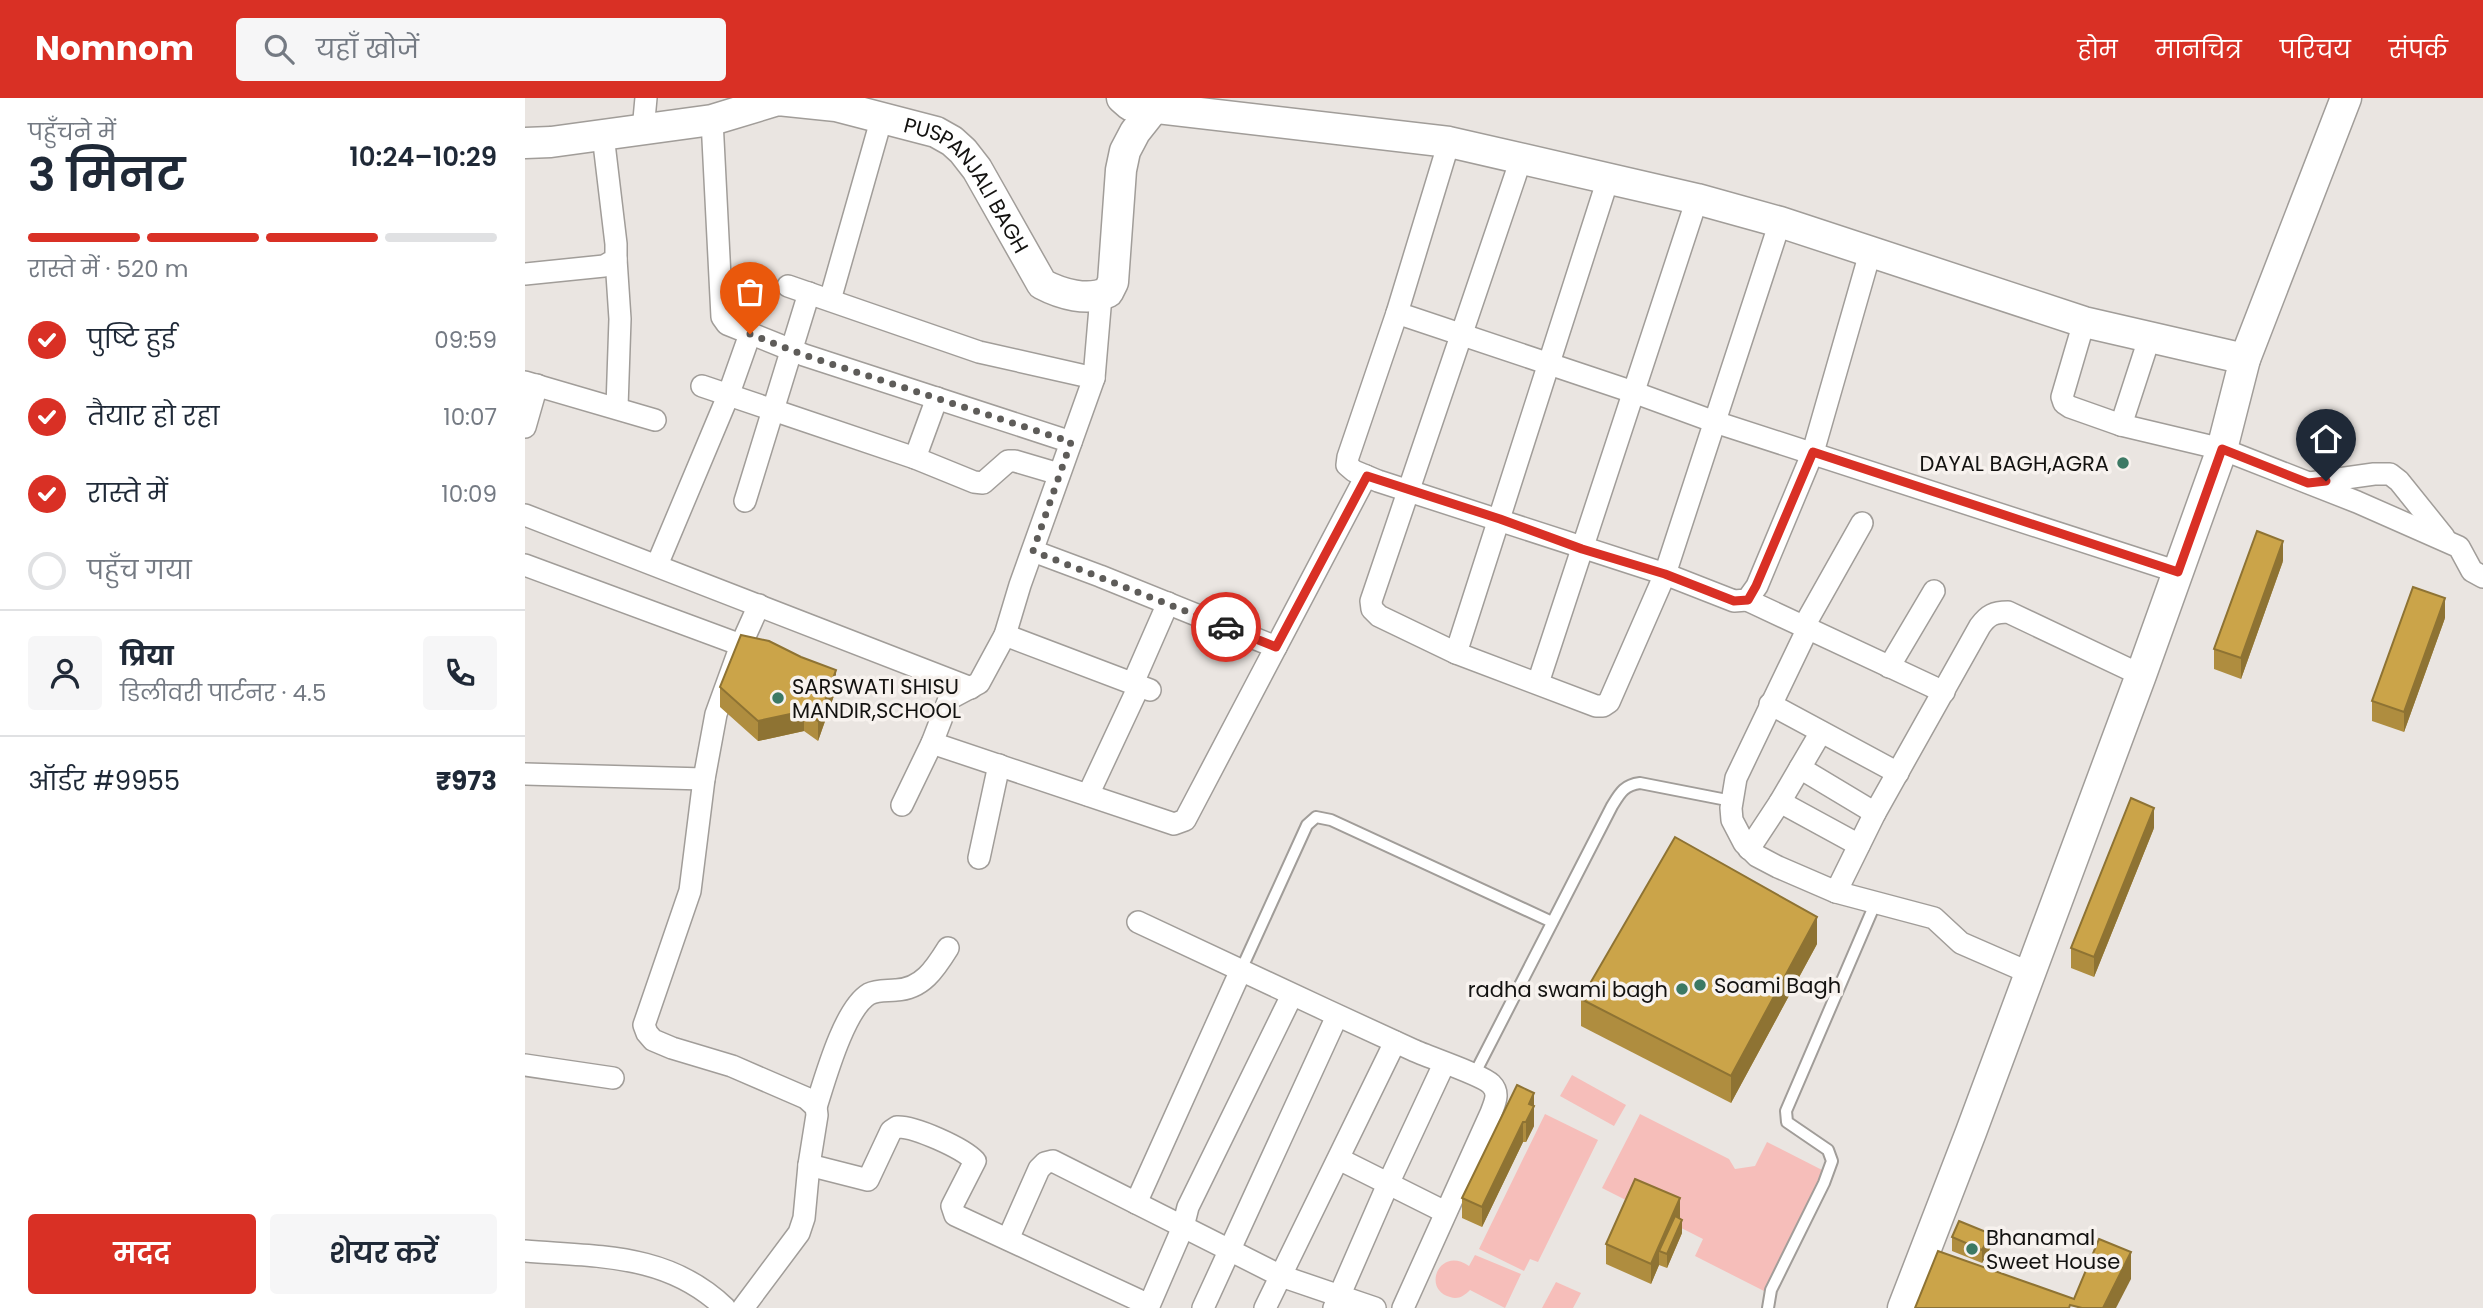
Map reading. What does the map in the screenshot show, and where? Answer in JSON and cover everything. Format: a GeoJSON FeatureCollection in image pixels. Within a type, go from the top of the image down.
{"type":"FeatureCollection","features":[{"type":"Feature","properties":{"kind":"street"},"geometry":{"type":"LineString","coordinates":[[643,130],[646,98]]}},
{"type":"Feature","properties":{"kind":"street"},"geometry":{"type":"LineString","coordinates":[[1122,98],[1130,105],[1449,142],[1697,199],[1780,222],[2084,323],[2245,359]]}},
{"type":"Feature","properties":{"kind":"street"},"geometry":{"type":"LineString","coordinates":[[1903,1308],[2141,675],[2222,449],[2245,359],[2346,98]]}},
{"type":"Feature","properties":{"kind":"street","name":"PUSPANJALI BAGH"},"geometry":{"type":"LineString","coordinates":[[525,143],[551,142],[712,120],[778,100],[836,106],[882,117],[936,132],[963,151],[994,197],[1042,284],[1078,296],[1101,296]]}},
{"type":"Feature","properties":{"kind":"street"},"geometry":{"type":"LineString","coordinates":[[902,805],[932,743],[949,699],[971,688],[984,675],[1005,635],[1094,378],[1101,296],[1108,292],[1113,282],[1121,170],[1125,151],[1135,132],[1154,108]]}},
{"type":"Feature","properties":{"kind":"street"},"geometry":{"type":"LineString","coordinates":[[830,300],[882,117]]}},
{"type":"Feature","properties":{"kind":"street"},"geometry":{"type":"LineString","coordinates":[[712,120],[722,317],[726,324],[792,350],[1071,442]]}},
{"type":"Feature","properties":{"kind":"street"},"geometry":{"type":"LineString","coordinates":[[603,135],[616,244],[620,319],[617,407]]}},
{"type":"Feature","properties":{"kind":"street"},"geometry":{"type":"LineString","coordinates":[[1449,142],[1397,313],[1347,461],[1350,469],[1582,549],[1665,574],[1734,601],[1748,600],[1944,692]]}},
{"type":"Feature","properties":{"kind":"street"},"geometry":{"type":"LineString","coordinates":[[1521,159],[1371,601],[1378,617],[1456,653],[1596,706],[1606,705],[1665,574],[1780,222]]}},
{"type":"Feature","properties":{"kind":"street"},"geometry":{"type":"LineString","coordinates":[[1456,653],[1608,179]]}},
{"type":"Feature","properties":{"kind":"street"},"geometry":{"type":"LineString","coordinates":[[1538,684],[1697,199]]}},
{"type":"Feature","properties":{"kind":"street"},"geometry":{"type":"LineString","coordinates":[[1748,600],[1813,452],[1870,253]]}},
{"type":"Feature","properties":{"kind":"street"},"geometry":{"type":"LineString","coordinates":[[525,274],[604,266],[616,259]]}},
{"type":"Feature","properties":{"kind":"street"},"geometry":{"type":"LineString","coordinates":[[788,286],[979,352],[1094,378]]}},
{"type":"Feature","properties":{"kind":"street"},"geometry":{"type":"LineString","coordinates":[[745,501],[809,293]]}},
{"type":"Feature","properties":{"kind":"street"},"geometry":{"type":"LineString","coordinates":[[1397,313],[1715,422],[2178,572]]}},
{"type":"Feature","properties":{"kind":"street"},"geometry":{"type":"LineString","coordinates":[[2084,323],[2062,397],[2064,403],[2070,407],[2120,425],[2222,449],[2308,483],[2462,549],[2472,570],[2483,577]]}},
{"type":"Feature","properties":{"kind":"street"},"geometry":{"type":"LineString","coordinates":[[657,565],[728,396],[750,334]]}},
{"type":"Feature","properties":{"kind":"street"},"geometry":{"type":"LineString","coordinates":[[2120,425],[2149,339]]}},
{"type":"Feature","properties":{"kind":"street"},"geometry":{"type":"LineString","coordinates":[[525,427],[531,383],[655,420]]}},
{"type":"Feature","properties":{"kind":"street"},"geometry":{"type":"LineString","coordinates":[[702,386],[979,482],[987,480],[1008,461],[1059,474]]}},
{"type":"Feature","properties":{"kind":"street"},"geometry":{"type":"LineString","coordinates":[[915,458],[937,398]]}},
{"type":"Feature","properties":{"kind":"street"},"geometry":{"type":"LineString","coordinates":[[2308,483],[2391,474],[2447,541]]}},
{"type":"Feature","properties":{"kind":"street"},"geometry":{"type":"LineString","coordinates":[[932,743],[1174,824],[1185,820],[1367,476]]}},
{"type":"Feature","properties":{"kind":"street"},"geometry":{"type":"LineString","coordinates":[[525,515],[971,688]]}},
{"type":"Feature","properties":{"kind":"street"},"geometry":{"type":"LineString","coordinates":[[1862,523],[1806,627],[1736,778],[1732,820],[1749,849],[1778,867],[1836,892],[1934,918],[1961,943],[2030,973]]}},
{"type":"Feature","properties":{"kind":"street"},"geometry":{"type":"LineString","coordinates":[[1033,551],[1276,647]]}},
{"type":"Feature","properties":{"kind":"street"},"geometry":{"type":"LineString","coordinates":[[525,565],[741,645]]}},
{"type":"Feature","properties":{"kind":"street"},"geometry":{"type":"LineString","coordinates":[[1889,667],[1934,591]]}},
{"type":"Feature","properties":{"kind":"street"},"geometry":{"type":"LineString","coordinates":[[1088,794],[1141,686],[1168,603]]}},
{"type":"Feature","properties":{"kind":"street"},"geometry":{"type":"LineString","coordinates":[[759,604],[716,714],[703,779],[690,891],[646,1014],[645,1030],[653,1040],[732,1066],[806,1098],[816,1107]]}},
{"type":"Feature","properties":{"kind":"street"},"geometry":{"type":"LineString","coordinates":[[1836,892],[1875,813],[1980,626],[1989,615],[2008,612],[2141,675]]}},
{"type":"Feature","properties":{"kind":"street"},"geometry":{"type":"LineString","coordinates":[[1005,635],[1141,686]]}},
{"type":"Feature","properties":{"kind":"street"},"geometry":{"type":"LineString","coordinates":[[1770,704],[1898,773]]}},
{"type":"Feature","properties":{"kind":"street"},"geometry":{"type":"LineString","coordinates":[[1749,849],[1821,732]]}},
{"type":"Feature","properties":{"kind":"street"},"geometry":{"type":"LineString","coordinates":[[979,858],[999,765]]}},
{"type":"Feature","properties":{"kind":"street"},"geometry":{"type":"LineString","coordinates":[[1800,768],[1875,813]]}},
{"type":"Feature","properties":{"kind":"street"},"geometry":{"type":"LineString","coordinates":[[525,774],[703,779]]}},
{"type":"Feature","properties":{"kind":"street"},"geometry":{"type":"LineString","coordinates":[[1780,802],[1859,845]]}},
{"type":"Feature","properties":{"kind":"street"},"geometry":{"type":"LineString","coordinates":[[1138,922],[1337,1016],[1474,1075],[1491,1084],[1497,1092],[1496,1100],[1403,1308]]}},
{"type":"Feature","properties":{"kind":"street"},"geometry":{"type":"LineString","coordinates":[[743,1308],[799,1233],[804,1218],[816,1107],[839,1038],[865,997],[875,992],[907,990],[916,986],[939,962],[948,948]]}},
{"type":"Feature","properties":{"kind":"street"},"geometry":{"type":"LineString","coordinates":[[1136,1203],[1241,970]]}},
{"type":"Feature","properties":{"kind":"street"},"geometry":{"type":"LineString","coordinates":[[809,1165],[868,1180],[891,1131],[897,1127],[907,1127],[973,1158],[975,1164],[952,1206],[953,1212],[1149,1306],[1183,1227],[1188,1207],[1291,995]]}},
{"type":"Feature","properties":{"kind":"street"},"geometry":{"type":"LineString","coordinates":[[1203,1308],[1337,1016]]}},
{"type":"Feature","properties":{"kind":"street"},"geometry":{"type":"LineString","coordinates":[[1265,1308],[1395,1042]]}},
{"type":"Feature","properties":{"kind":"street"},"geometry":{"type":"LineString","coordinates":[[1337,1302],[1444,1064]]}},
{"type":"Feature","properties":{"kind":"street"},"geometry":{"type":"LineString","coordinates":[[525,1065],[613,1077]]}},
{"type":"Feature","properties":{"kind":"street"},"geometry":{"type":"LineString","coordinates":[[1339,1159],[1445,1212]]}},
{"type":"Feature","properties":{"kind":"street"},"geometry":{"type":"LineString","coordinates":[[1008,1239],[1039,1169],[1049,1161],[1057,1162],[1337,1302],[1375,1308]]}},
{"type":"Feature","properties":{"kind":"street"},"geometry":{"type":"LineString","coordinates":[[525,1251],[626,1260],[657,1266],[705,1291],[725,1308]]}},
{"type":"Feature","properties":{"kind":"lane"},"geometry":{"type":"LineString","coordinates":[[1474,1075],[1612,806],[1627,785],[1640,783],[1732,801]]}},
{"type":"Feature","properties":{"kind":"lane"},"geometry":{"type":"LineString","coordinates":[[1241,970],[1307,824],[1316,817],[1331,820],[1552,922]]}},
{"type":"Feature","properties":{"kind":"lane"},"geometry":{"type":"LineString","coordinates":[[1768,1308],[1776,1279],[1824,1183],[1832,1161],[1828,1150],[1787,1122],[1786,1111],[1875,904]]}},
{"type":"Feature","properties":{"kind":"shaded area"},"geometry":{"type":"Polygon","coordinates":[[[1572,1075],[1626,1105],[1614,1126],[1560,1096],[1572,1075]]]}},
{"type":"Feature","properties":{"kind":"shaded area"},"geometry":{"type":"Polygon","coordinates":[[[1545,1114],[1598,1140],[1538,1262],[1530,1259],[1524,1271],[1479,1249],[1545,1114]]]}},
{"type":"Feature","properties":{"kind":"shaded area"},"geometry":{"type":"Polygon","coordinates":[[[1640,1114],[1729,1159],[1735,1169],[1755,1166],[1767,1142],[1826,1172],[1764,1291],[1695,1256],[1703,1239],[1602,1188],[1640,1114]]]}},
{"type":"Feature","properties":{"kind":"shaded area"},"geometry":{"type":"Polygon","coordinates":[[[1475,1255],[1521,1274],[1505,1308],[1470,1290],[1461,1297],[1450,1297],[1441,1293],[1437,1286],[1436,1278],[1443,1264],[1459,1261],[1469,1266],[1475,1255]]]}},
{"type":"Feature","properties":{"kind":"shaded area"},"geometry":{"type":"Polygon","coordinates":[[[1556,1282],[1581,1293],[1573,1308],[1542,1308],[1556,1282]]]}},
{"type":"Feature","properties":{"kind":"building"},"geometry":{"type":"Polygon","coordinates":[[[2257,531],[2283,541],[2241,658],[2214,649],[2257,531]]]}},
{"type":"Feature","properties":{"kind":"building"},"geometry":{"type":"Polygon","coordinates":[[[2413,587],[2445,598],[2404,712],[2372,701],[2413,587]]]}},
{"type":"Feature","properties":{"kind":"building","name":"SARSWATI SHISU MANDIR,SCHOOL"},"geometry":{"type":"Polygon","coordinates":[[[741,635],[769,641],[836,670],[818,721],[804,711],[758,721],[720,687],[741,635]]]}},
{"type":"Feature","properties":{"kind":"building"},"geometry":{"type":"Polygon","coordinates":[[[2131,798],[2154,808],[2094,957],[2071,948],[2131,798]]]}},
{"type":"Feature","properties":{"kind":"building","name":"Soami Bagh"},"geometry":{"type":"Polygon","coordinates":[[[1675,837],[1817,917],[1731,1076],[1581,999],[1675,837]]]}},
{"type":"Feature","properties":{"kind":"building"},"geometry":{"type":"Polygon","coordinates":[[[1517,1085],[1534,1093],[1529,1104],[1534,1106],[1526,1122],[1523,1122],[1482,1207],[1462,1198],[1517,1085]]]}},
{"type":"Feature","properties":{"kind":"building"},"geometry":{"type":"Polygon","coordinates":[[[1635,1179],[1680,1198],[1651,1264],[1606,1244],[1635,1179]]]}},
{"type":"Feature","properties":{"kind":"building"},"geometry":{"type":"Polygon","coordinates":[[[1675,1216],[1682,1220],[1667,1254],[1659,1251],[1675,1216]]]}},
{"type":"Feature","properties":{"kind":"building"},"geometry":{"type":"Polygon","coordinates":[[[1959,1221],[1991,1234],[1982,1250],[1952,1237],[1959,1221]]]}},
{"type":"Feature","properties":{"kind":"building"},"geometry":{"type":"Polygon","coordinates":[[[2099,1239],[2131,1252],[2103,1308],[2070,1305],[2069,1308],[1915,1308],[1938,1251],[2074,1299],[2099,1239]]]}},
{"type":"Feature","properties":{"kind":"way so far"},"geometry":{"type":"LineString","coordinates":[[750,334],[804,355],[1071,442],[1033,551],[1226,627]]}},
{"type":"Feature","properties":{"kind":"place","name":"DAYAL BAGH,AGRA"},"geometry":{"type":"Point","coordinates":[2123,463]}},
{"type":"Feature","properties":{"kind":"place","name":"SARSWATI SHISU MANDIR,SCHOOL"},"geometry":{"type":"Point","coordinates":[778,698]}},
{"type":"Feature","properties":{"kind":"place","name":"Soami Bagh"},"geometry":{"type":"Point","coordinates":[1700,985]}},
{"type":"Feature","properties":{"kind":"place","name":"radha swami bagh"},"geometry":{"type":"Point","coordinates":[1682,989]}},
{"type":"Feature","properties":{"kind":"place","name":"Bhanamal Sweet House"},"geometry":{"type":"Point","coordinates":[1972,1249]}},
{"type":"Feature","properties":{"kind":"route"},"geometry":{"type":"LineString","coordinates":[[1226,627],[1276,647],[1367,476],[1582,549],[1665,574],[1734,601],[1748,600],[1756,586],[1813,452],[2178,572],[2222,449],[2308,483],[2326,481]]}}]}
